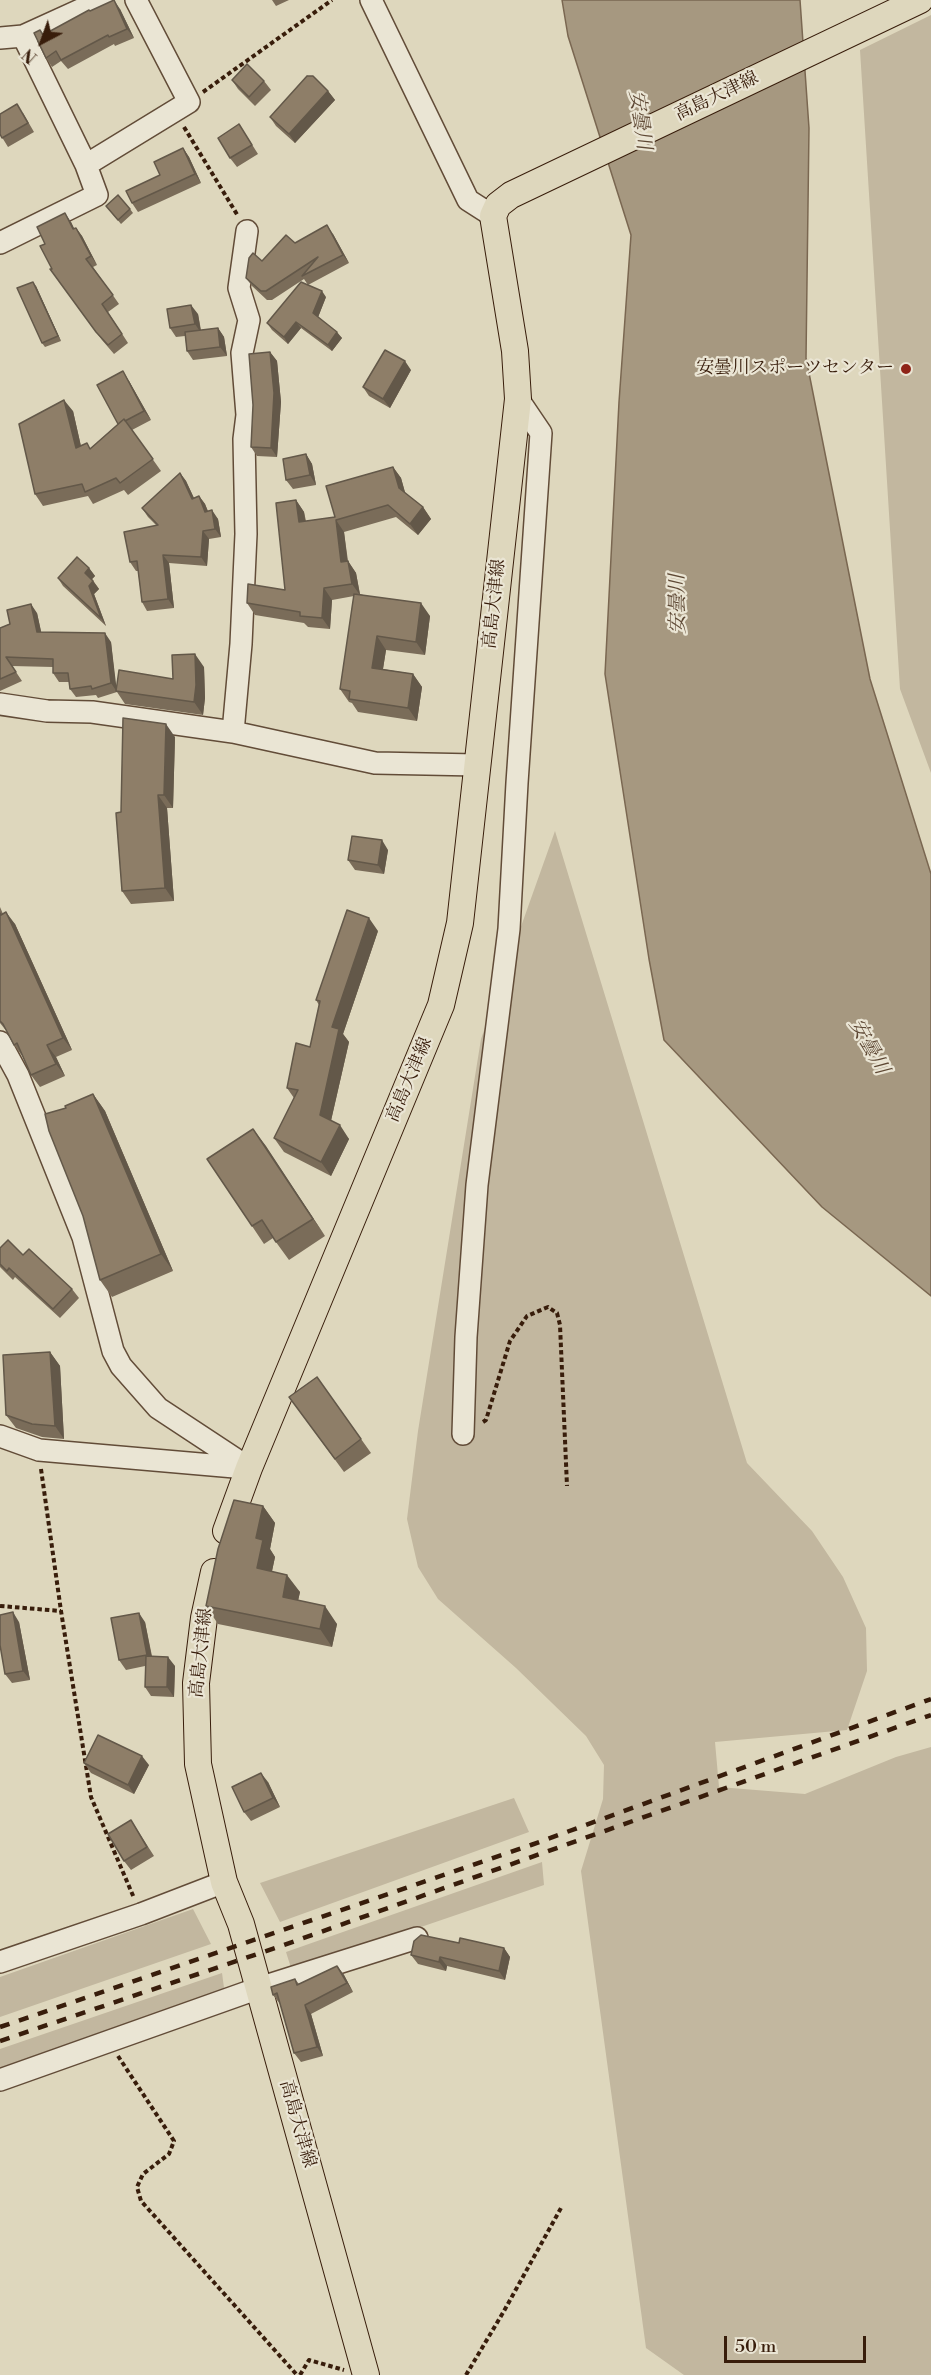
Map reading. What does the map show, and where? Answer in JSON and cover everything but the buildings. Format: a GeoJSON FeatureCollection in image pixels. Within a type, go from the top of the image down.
{"type":"FeatureCollection","features":[{"type":"Feature","properties":{"kind":"main road","name":"高島大津線"},"geometry":{"type":"LineString","coordinates":[[365,2372],[241,1924],[224,1882],[198,1764],[196,1683],[204,1618],[216,1563],[234,1505],[441,1005],[460,923],[518,399],[515,351],[493,216],[498,205],[511,195],[909,5]]}},
{"type":"Feature","properties":{"kind":"street"},"geometry":{"type":"LineString","coordinates":[[0,38],[23,36],[102,0]]}},
{"type":"Feature","properties":{"kind":"street"},"geometry":{"type":"LineString","coordinates":[[86,165],[182,107],[136,0]]}},
{"type":"Feature","properties":{"kind":"street"},"geometry":{"type":"LineString","coordinates":[[371,0],[468,200],[493,216]]}},
{"type":"Feature","properties":{"kind":"street"},"geometry":{"type":"LineString","coordinates":[[0,243],[97,195],[86,165],[23,36]]}},
{"type":"Feature","properties":{"kind":"street"},"geometry":{"type":"LineString","coordinates":[[232,732],[241,644],[246,534],[244,439],[247,415],[242,353],[249,320],[239,288],[247,231]]}},
{"type":"Feature","properties":{"kind":"street"},"geometry":{"type":"LineString","coordinates":[[463,1434],[466,1337],[477,1185],[509,929],[542,433],[518,399]]}},
{"type":"Feature","properties":{"kind":"street"},"geometry":{"type":"LineString","coordinates":[[0,704],[47,711],[92,712],[232,732],[375,763],[477,765]]}},
{"type":"Feature","properties":{"kind":"street"},"geometry":{"type":"LineString","coordinates":[[0,1042],[18,1076],[83,1237],[113,1351],[121,1366],[158,1408],[249,1468]]}},
{"type":"Feature","properties":{"kind":"street"},"geometry":{"type":"LineString","coordinates":[[0,1436],[39,1450],[249,1468]]}},
{"type":"Feature","properties":{"kind":"street"},"geometry":{"type":"LineString","coordinates":[[0,1962],[141,1914],[224,1882]]}},
{"type":"Feature","properties":{"kind":"street"},"geometry":{"type":"LineString","coordinates":[[0,2080],[259,1988],[417,1938]]}},
{"type":"Feature","properties":{"kind":"path"},"geometry":{"type":"LineString","coordinates":[[247,231],[182,107],[332,0]]}},
{"type":"Feature","properties":{"kind":"path"},"geometry":{"type":"LineString","coordinates":[[463,1434],[486,1420],[510,1341],[527,1316],[548,1307],[557,1313],[560,1325],[567,1486]]}},
{"type":"Feature","properties":{"kind":"path"},"geometry":{"type":"LineString","coordinates":[[39,1450],[61,1611],[91,1797],[141,1914]]}},
{"type":"Feature","properties":{"kind":"path"},"geometry":{"type":"LineString","coordinates":[[0,1606],[61,1611]]}},
{"type":"Feature","properties":{"kind":"path"},"geometry":{"type":"LineString","coordinates":[[109,2042],[174,2141],[169,2154],[143,2174],[137,2187],[141,2201],[298,2375],[309,2360],[347,2371],[365,2372]]}},
{"type":"Feature","properties":{"kind":"path"},"geometry":{"type":"LineString","coordinates":[[466,2375],[561,2208]]}},
{"type":"Feature","properties":{"kind":"shaded area","name":"安曇川スポーツセンター"},"geometry":{"type":"Polygon","coordinates":[[[931,15],[931,773],[900,689],[860,50],[931,15]]]}},
{"type":"Feature","properties":{"kind":"shaded area"},"geometry":{"type":"Polygon","coordinates":[[[555,831],[747,1463],[812,1531],[843,1577],[866,1628],[867,1671],[847,1730],[715,1742],[719,1787],[805,1794],[896,1757],[931,1747],[931,2375],[684,2375],[646,2348],[581,1871],[603,1799],[604,1765],[586,1736],[516,1668],[438,1599],[418,1567],[407,1519],[418,1431],[481,1039],[555,831]]]}},
{"type":"Feature","properties":{"kind":"shaded area"},"geometry":{"type":"Polygon","coordinates":[[[514,1798],[529,1832],[280,1922],[260,1883],[514,1798]]]}},
{"type":"Feature","properties":{"kind":"shaded area"},"geometry":{"type":"Polygon","coordinates":[[[542,1862],[544,1885],[292,1971],[286,1952],[542,1862]]]}},
{"type":"Feature","properties":{"kind":"shaded area"},"geometry":{"type":"Polygon","coordinates":[[[193,1909],[211,1944],[0,2017],[0,1977],[193,1909]]]}},
{"type":"Feature","properties":{"kind":"shaded area"},"geometry":{"type":"Polygon","coordinates":[[[222,1973],[225,1995],[0,2073],[0,2049],[222,1973]]]}},
{"type":"Feature","properties":{"kind":"water","name":"安曇川"},"geometry":{"type":"Polygon","coordinates":[[[562,0],[800,0],[809,128],[806,358],[870,679],[931,874],[931,1296],[822,1207],[664,1040],[649,959],[605,674],[619,402],[631,235],[568,36],[562,0]]]}},
{"type":"Feature","properties":{"kind":"railway"},"geometry":{"type":"LineString","coordinates":[[0,2027],[531,1845],[931,1699]]}},
{"type":"Feature","properties":{"kind":"railway"},"geometry":{"type":"LineString","coordinates":[[0,2041],[284,1945],[931,1715]]}},
{"type":"Feature","properties":{"kind":"place","name":"安曇川スポーツセンター"},"geometry":{"type":"Point","coordinates":[906,369]}}]}
